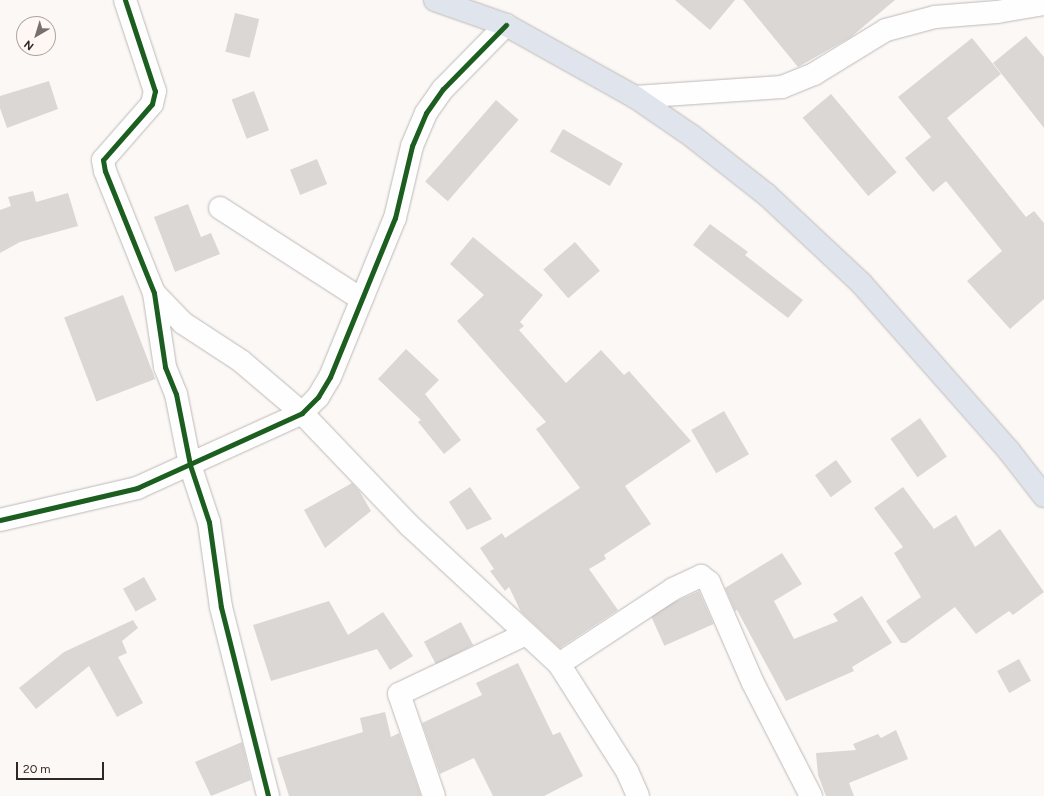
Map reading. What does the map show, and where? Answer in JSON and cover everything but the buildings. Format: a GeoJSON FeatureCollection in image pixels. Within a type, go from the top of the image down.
{"type":"FeatureCollection","features":[{"type":"Feature","properties":{"kind":"highway"},"geometry":{"type":"LineString","coordinates":[[446,2],[506,26],[635,96],[692,136],[767,195],[861,283],[1010,451],[1044,496]]}},
{"type":"Feature","properties":{"kind":"street"},"geometry":{"type":"LineString","coordinates":[[126,0],[155,90],[152,104],[103,160],[105,171],[154,293],[165,367],[184,421],[190,465],[209,522],[221,607],[268,796]]}},
{"type":"Feature","properties":{"kind":"street"},"geometry":{"type":"LineString","coordinates":[[635,96],[782,87],[814,74],[886,30],[935,17],[997,12],[1044,4]]}},
{"type":"Feature","properties":{"kind":"street"},"geometry":{"type":"LineString","coordinates":[[0,520],[137,488],[190,465],[302,412],[318,397],[330,378],[361,299],[396,218],[412,146],[426,113],[443,90],[506,26]]}},
{"type":"Feature","properties":{"kind":"street"},"geometry":{"type":"LineString","coordinates":[[220,208],[361,299]]}},
{"type":"Feature","properties":{"kind":"street"},"geometry":{"type":"LineString","coordinates":[[154,293],[183,324],[242,361],[302,412],[410,526],[524,634],[559,664],[627,771],[638,796]]}},
{"type":"Feature","properties":{"kind":"street"},"geometry":{"type":"LineString","coordinates":[[559,664],[673,589],[701,576],[709,582],[753,683],[811,796]]}},
{"type":"Feature","properties":{"kind":"street"},"geometry":{"type":"LineString","coordinates":[[434,796],[399,694],[524,634]]}},
{"type":"Feature","properties":{"kind":"cycle path"},"geometry":{"type":"LineString","coordinates":[[125,0],[155,91],[152,104],[103,160],[105,171],[154,293],[165,367],[176,394],[190,465],[209,522],[221,607],[268,796]]}},
{"type":"Feature","properties":{"kind":"cycle path"},"geometry":{"type":"LineString","coordinates":[[0,520],[137,488],[302,413],[318,397],[330,377],[395,218],[412,146],[426,113],[443,89],[506,25]]}}]}
